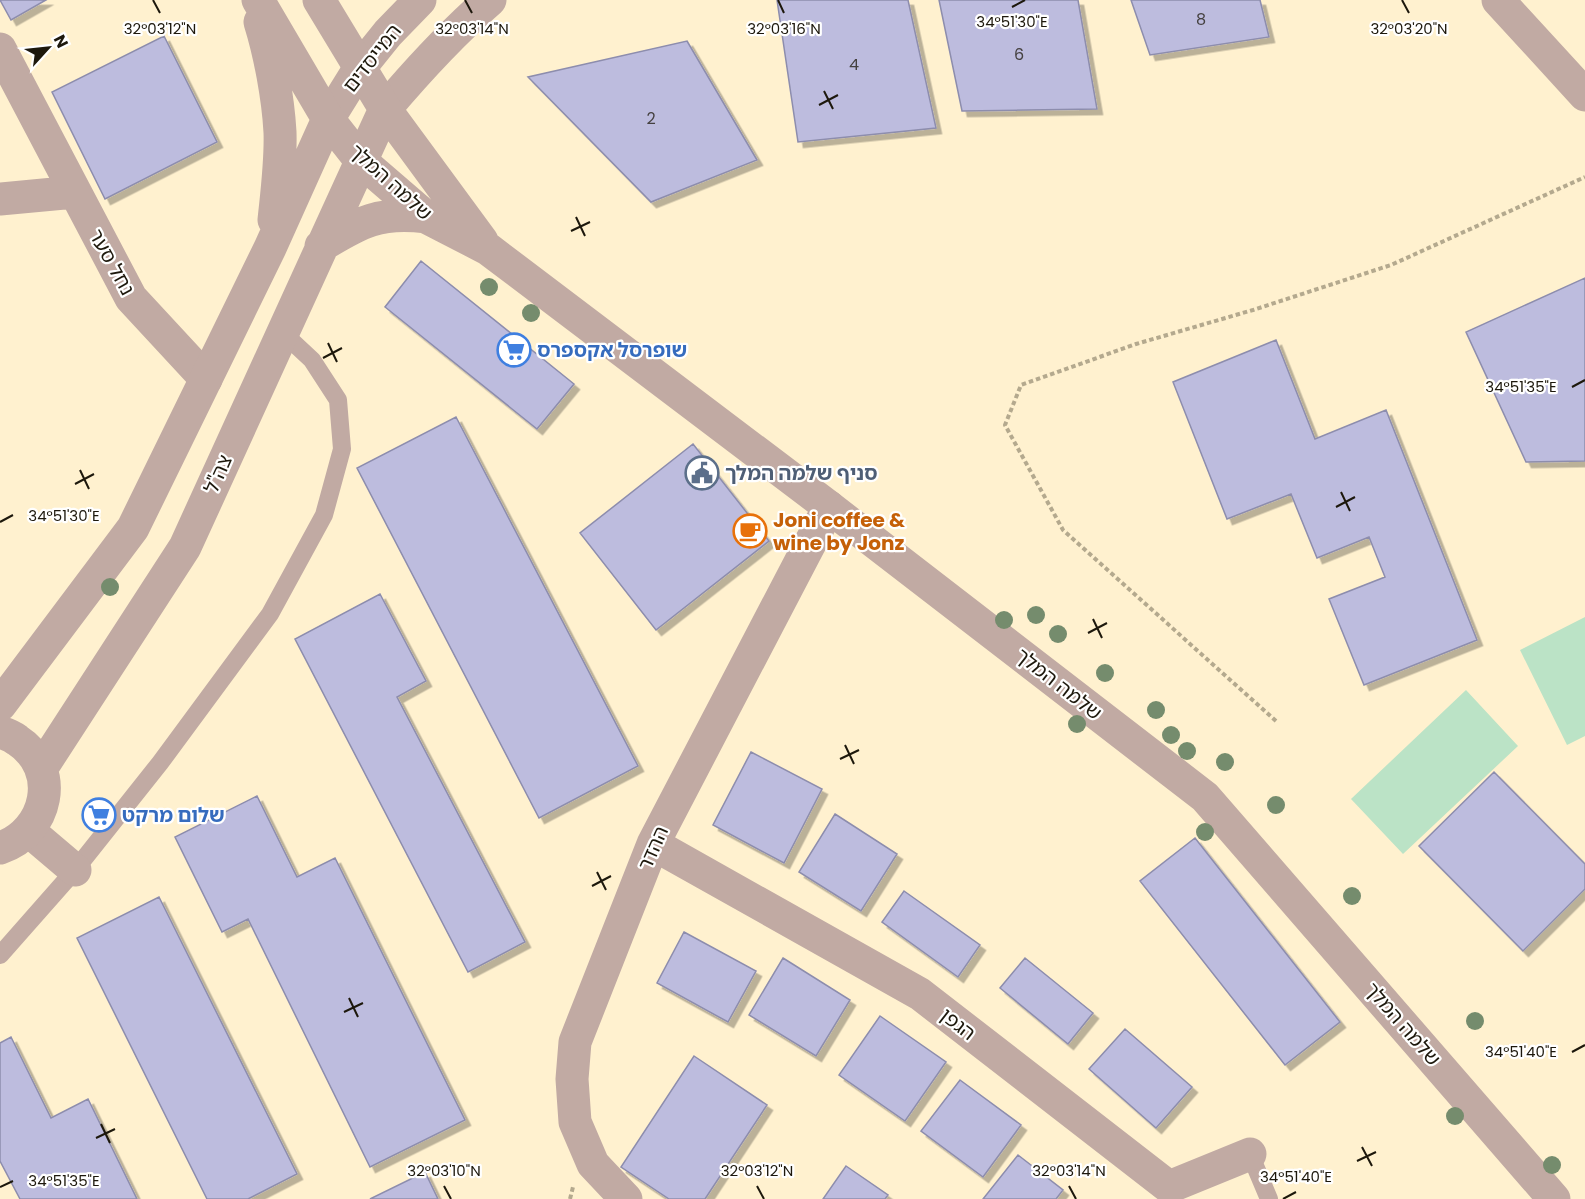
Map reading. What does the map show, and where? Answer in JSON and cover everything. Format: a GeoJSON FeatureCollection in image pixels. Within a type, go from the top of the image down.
{"type":"FeatureCollection","features":[{"type":"Feature","properties":{"kind":"street"},"geometry":{"type":"LineString","coordinates":[[253,0],[265,39],[280,131],[278,188],[270,248]]}},
{"type":"Feature","properties":{"kind":"street","name":"שלמה המלך"},"geometry":{"type":"LineString","coordinates":[[258,0],[328,118],[361,160],[426,217],[488,249],[1205,796],[1554,1199]]}},
{"type":"Feature","properties":{"kind":"street","name":"שלמה המלך"},"geometry":{"type":"LineString","coordinates":[[319,0],[385,109],[488,249]]}},
{"type":"Feature","properties":{"kind":"street","name":"המייסדים"},"geometry":{"type":"LineString","coordinates":[[328,118],[359,69],[388,33],[420,0]]}},
{"type":"Feature","properties":{"kind":"street"},"geometry":{"type":"LineString","coordinates":[[361,160],[385,109],[418,70],[490,0]]}},
{"type":"Feature","properties":{"kind":"street"},"geometry":{"type":"LineString","coordinates":[[1497,0],[1585,95]]}},
{"type":"Feature","properties":{"kind":"street","name":"נחל סער"},"geometry":{"type":"LineString","coordinates":[[0,50],[131,298],[206,379]]}},
{"type":"Feature","properties":{"kind":"street"},"geometry":{"type":"LineString","coordinates":[[0,705],[133,528],[270,248],[328,118]]}},
{"type":"Feature","properties":{"kind":"street","name":"צה\"ל"},"geometry":{"type":"LineString","coordinates":[[40,769],[185,547],[361,160]]}},
{"type":"Feature","properties":{"kind":"street"},"geometry":{"type":"LineString","coordinates":[[0,199],[75,192]]}},
{"type":"Feature","properties":{"kind":"street"},"geometry":{"type":"LineString","coordinates":[[321,246],[363,223],[386,216],[402,214],[426,217]]}},
{"type":"Feature","properties":{"kind":"street","name":"ההדר"},"geometry":{"type":"LineString","coordinates":[[626,1199],[593,1164],[575,1122],[572,1079],[575,1042],[653,844],[829,507]]}},
{"type":"Feature","properties":{"kind":"street"},"geometry":{"type":"LineString","coordinates":[[0,732],[18,740],[31,753],[40,769],[44,785],[44,802],[29,831],[13,844],[0,848]]}},
{"type":"Feature","properties":{"kind":"street"},"geometry":{"type":"LineString","coordinates":[[29,831],[75,870]]}},
{"type":"Feature","properties":{"kind":"street","name":"הגפן"},"geometry":{"type":"LineString","coordinates":[[653,844],[920,994],[1169,1187],[1250,1154]]}},
{"type":"Feature","properties":{"kind":"lane"},"geometry":{"type":"LineString","coordinates":[[0,954],[75,870],[160,763],[270,614],[324,515],[342,449],[338,400],[312,360],[282,332]]}},
{"type":"Feature","properties":{"kind":"lane"},"geometry":{"type":"LineString","coordinates":[[1250,1154],[1269,1199]]}},
{"type":"Feature","properties":{"kind":"path"},"geometry":{"type":"LineString","coordinates":[[1276,721],[1063,530],[1005,425],[1021,386],[1137,344],[1253,310],[1391,265],[1585,177]]}},
{"type":"Feature","properties":{"kind":"green space"},"geometry":{"type":"Polygon","coordinates":[[[1585,617],[1585,736],[1567,745],[1520,650],[1585,617]]]}},
{"type":"Feature","properties":{"kind":"green space"},"geometry":{"type":"Polygon","coordinates":[[[1466,690],[1518,746],[1403,854],[1351,799],[1466,690]]]}},
{"type":"Feature","properties":{"kind":"building"},"geometry":{"type":"Polygon","coordinates":[[[0,0],[46,0],[11,20],[0,0]]]}},
{"type":"Feature","properties":{"kind":"building"},"geometry":{"type":"Polygon","coordinates":[[[777,0],[908,0],[936,128],[798,142],[777,0]]]}},
{"type":"Feature","properties":{"kind":"building"},"geometry":{"type":"Polygon","coordinates":[[[939,0],[1078,0],[1097,109],[962,111],[939,0]]]}},
{"type":"Feature","properties":{"kind":"building"},"geometry":{"type":"Polygon","coordinates":[[[1131,0],[1260,0],[1269,37],[1150,55],[1131,0]]]}},
{"type":"Feature","properties":{"kind":"building"},"geometry":{"type":"Polygon","coordinates":[[[164,36],[217,142],[105,199],[52,92],[164,36]]]}},
{"type":"Feature","properties":{"kind":"building"},"geometry":{"type":"Polygon","coordinates":[[[687,41],[757,160],[651,202],[528,77],[687,41]]]}},
{"type":"Feature","properties":{"kind":"building"},"geometry":{"type":"Polygon","coordinates":[[[421,261],[574,384],[537,429],[385,307],[421,261]]]}},
{"type":"Feature","properties":{"kind":"building"},"geometry":{"type":"Polygon","coordinates":[[[1585,278],[1585,461],[1526,462],[1466,332],[1585,278]]]}},
{"type":"Feature","properties":{"kind":"building"},"geometry":{"type":"Polygon","coordinates":[[[1276,340],[1315,439],[1386,410],[1477,640],[1364,685],[1329,599],[1385,577],[1369,537],[1317,558],[1291,494],[1227,519],[1173,382],[1276,340]]]}},
{"type":"Feature","properties":{"kind":"building"},"geometry":{"type":"Polygon","coordinates":[[[456,417],[638,766],[539,818],[357,468],[456,417]]]}},
{"type":"Feature","properties":{"kind":"building"},"geometry":{"type":"Polygon","coordinates":[[[693,444],[769,541],[656,630],[580,533],[693,444]]]}},
{"type":"Feature","properties":{"kind":"building"},"geometry":{"type":"Polygon","coordinates":[[[380,594],[426,681],[397,697],[525,942],[468,972],[295,639],[380,594]]]}},
{"type":"Feature","properties":{"kind":"building"},"geometry":{"type":"Polygon","coordinates":[[[751,752],[822,789],[784,863],[713,825],[751,752]]]}},
{"type":"Feature","properties":{"kind":"building"},"geometry":{"type":"Polygon","coordinates":[[[1494,772],[1585,864],[1585,889],[1523,951],[1419,846],[1494,772]]]}},
{"type":"Feature","properties":{"kind":"building"},"geometry":{"type":"Polygon","coordinates":[[[257,796],[297,877],[335,858],[465,1120],[370,1167],[248,919],[222,932],[175,837],[257,796]]]}},
{"type":"Feature","properties":{"kind":"building"},"geometry":{"type":"Polygon","coordinates":[[[835,814],[897,854],[861,911],[799,872],[835,814]]]}},
{"type":"Feature","properties":{"kind":"building"},"geometry":{"type":"Polygon","coordinates":[[[1195,838],[1340,1022],[1285,1065],[1140,881],[1195,838]]]}},
{"type":"Feature","properties":{"kind":"building"},"geometry":{"type":"Polygon","coordinates":[[[904,891],[980,945],[958,977],[882,922],[904,891]]]}},
{"type":"Feature","properties":{"kind":"building"},"geometry":{"type":"Polygon","coordinates":[[[159,897],[297,1174],[248,1199],[207,1199],[77,938],[159,897]]]}},
{"type":"Feature","properties":{"kind":"building"},"geometry":{"type":"Polygon","coordinates":[[[684,932],[756,971],[728,1022],[657,983],[684,932]]]}},
{"type":"Feature","properties":{"kind":"building"},"geometry":{"type":"Polygon","coordinates":[[[783,958],[850,1000],[816,1056],[749,1015],[783,958]]]}},
{"type":"Feature","properties":{"kind":"building"},"geometry":{"type":"Polygon","coordinates":[[[1025,958],[1093,1013],[1068,1044],[1000,988],[1025,958]]]}},
{"type":"Feature","properties":{"kind":"building"},"geometry":{"type":"Polygon","coordinates":[[[880,1016],[946,1062],[905,1121],[839,1075],[880,1016]]]}},
{"type":"Feature","properties":{"kind":"building"},"geometry":{"type":"Polygon","coordinates":[[[1125,1029],[1192,1087],[1156,1128],[1089,1069],[1125,1029]]]}},
{"type":"Feature","properties":{"kind":"building"},"geometry":{"type":"Polygon","coordinates":[[[11,1037],[51,1118],[88,1099],[137,1199],[20,1199],[0,1161],[0,1043],[11,1037]]]}},
{"type":"Feature","properties":{"kind":"building"},"geometry":{"type":"Polygon","coordinates":[[[694,1056],[767,1105],[705,1199],[669,1199],[621,1167],[694,1056]]]}},
{"type":"Feature","properties":{"kind":"building"},"geometry":{"type":"Polygon","coordinates":[[[960,1080],[1021,1125],[983,1177],[921,1131],[960,1080]]]}},
{"type":"Feature","properties":{"kind":"building"},"geometry":{"type":"Polygon","coordinates":[[[1018,1155],[1063,1190],[1056,1199],[983,1199],[1018,1155]]]}},
{"type":"Feature","properties":{"kind":"building"},"geometry":{"type":"Polygon","coordinates":[[[846,1166],[888,1195],[885,1199],[823,1199],[846,1166]]]}},
{"type":"Feature","properties":{"kind":"building"},"geometry":{"type":"Polygon","coordinates":[[[425,1172],[438,1199],[370,1199],[425,1172]]]}},
{"type":"Feature","properties":{"kind":"place","name":"שופרסל אקספרס"},"geometry":{"type":"Point","coordinates":[514,350]}},
{"type":"Feature","properties":{"kind":"place","name":"סניף שלמה המלך"},"geometry":{"type":"Point","coordinates":[702,473]}},
{"type":"Feature","properties":{"kind":"place","name":"Joni coffee & wine by Jonz"},"geometry":{"type":"Point","coordinates":[750,531]}},
{"type":"Feature","properties":{"kind":"place","name":"שלום מרקט"},"geometry":{"type":"Point","coordinates":[99,815]}}]}
